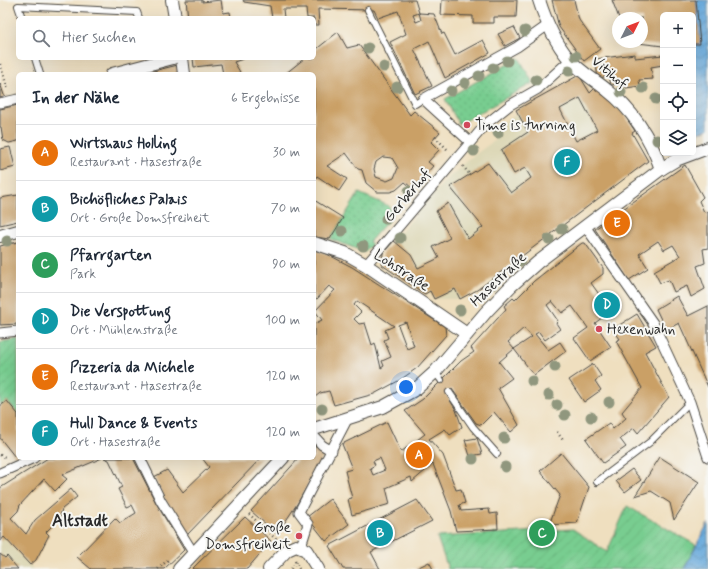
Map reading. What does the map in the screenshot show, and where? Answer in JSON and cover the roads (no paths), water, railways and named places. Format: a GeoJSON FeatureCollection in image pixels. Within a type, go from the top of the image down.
{"type":"FeatureCollection","features":[{"type":"Feature","properties":{"kind":"street"},"geometry":{"type":"LineString","coordinates":[[172,0],[175,16]]}},
{"type":"Feature","properties":{"kind":"street","name":"Vitihof"},"geometry":{"type":"LineString","coordinates":[[538,0],[557,44],[570,60],[609,91],[630,111],[644,130],[661,168]]}},
{"type":"Feature","properties":{"kind":"street"},"geometry":{"type":"LineString","coordinates":[[470,142],[423,99],[518,48],[548,25]]}},
{"type":"Feature","properties":{"kind":"street"},"geometry":{"type":"LineString","coordinates":[[182,60],[184,72]]}},
{"type":"Feature","properties":{"kind":"street","name":"Gerberhof"},"geometry":{"type":"LineString","coordinates":[[366,265],[486,124],[510,105],[538,89],[570,60]]}},
{"type":"Feature","properties":{"kind":"street"},"geometry":{"type":"LineString","coordinates":[[118,72],[153,61]]}},
{"type":"Feature","properties":{"kind":"street"},"geometry":{"type":"LineString","coordinates":[[0,103],[15,99]]}},
{"type":"Feature","properties":{"kind":"street","name":"Hasestraße"},"geometry":{"type":"LineString","coordinates":[[316,428],[383,407],[402,398],[438,376],[467,334],[511,286],[585,226],[661,168],[676,160],[704,150]]}},
{"type":"Feature","properties":{"kind":"street"},"geometry":{"type":"LineString","coordinates":[[585,226],[653,323],[690,402],[708,457]]}},
{"type":"Feature","properties":{"kind":"street"},"geometry":{"type":"LineString","coordinates":[[0,236],[16,232]]}},
{"type":"Feature","properties":{"kind":"street","name":"Lohstraße"},"geometry":{"type":"LineString","coordinates":[[316,244],[345,253],[366,265],[467,334]]}},
{"type":"Feature","properties":{"kind":"street"},"geometry":{"type":"LineString","coordinates":[[0,333],[16,331]]}},
{"type":"Feature","properties":{"kind":"street"},"geometry":{"type":"LineString","coordinates":[[301,546],[308,524],[299,512],[348,418]]}},
{"type":"Feature","properties":{"kind":"street"},"geometry":{"type":"LineString","coordinates":[[316,438],[322,445],[332,450]]}},
{"type":"Feature","properties":{"kind":"street"},"geometry":{"type":"LineString","coordinates":[[0,473],[29,460]]}},
{"type":"Feature","properties":{"kind":"street"},"geometry":{"type":"LineString","coordinates":[[141,460],[161,502],[194,554]]}},
{"type":"Feature","properties":{"kind":"street"},"geometry":{"type":"LineString","coordinates":[[179,569],[281,460]]}},
{"type":"Feature","properties":{"kind":"street"},"geometry":{"type":"LineString","coordinates":[[269,569],[287,550],[296,546],[301,546],[310,555],[318,569]]}},
{"type":"Feature","properties":{"kind":"lane"},"geometry":{"type":"LineString","coordinates":[[21,16],[18,6],[137,12],[138,16]]}},
{"type":"Feature","properties":{"kind":"lane"},"geometry":{"type":"LineString","coordinates":[[368,10],[415,104],[423,99]]}},
{"type":"Feature","properties":{"kind":"lane"},"geometry":{"type":"LineString","coordinates":[[36,60],[39,72]]}},
{"type":"Feature","properties":{"kind":"lane"},"geometry":{"type":"LineString","coordinates":[[449,392],[473,427],[497,454]]}},
{"type":"Feature","properties":{"kind":"lane"},"geometry":{"type":"LineString","coordinates":[[597,482],[650,442],[690,402]]}},
{"type":"Feature","properties":{"kind":"water"},"geometry":{"type":"Polygon","coordinates":[[[696,0],[708,0],[708,129],[696,133],[696,44],[700,43],[696,0]]]}},
{"type":"Feature","properties":{"kind":"water"},"geometry":{"type":"Polygon","coordinates":[[[708,523],[708,569],[684,569],[708,523]]]}},
{"type":"Feature","properties":{"kind":"place","name":"Time is turning"},"geometry":{"type":"Point","coordinates":[467,125]}},
{"type":"Feature","properties":{"kind":"place","name":"Hull Dance & Events"},"geometry":{"type":"Point","coordinates":[567,162]}},
{"type":"Feature","properties":{"kind":"place","name":"Pizzeria da Michele"},"geometry":{"type":"Point","coordinates":[617,223]}},
{"type":"Feature","properties":{"kind":"place","name":"Die Verspottung"},"geometry":{"type":"Point","coordinates":[607,305]}},
{"type":"Feature","properties":{"kind":"place","name":"Hexenwahn"},"geometry":{"type":"Point","coordinates":[599,329]}},
{"type":"Feature","properties":{"kind":"place","name":"Wirtshaus Holling"},"geometry":{"type":"Point","coordinates":[419,455]}},
{"type":"Feature","properties":{"kind":"place","name":"Bichöfliches Palais"},"geometry":{"type":"Point","coordinates":[380,533]}},
{"type":"Feature","properties":{"kind":"place","name":"Pfarrgarten"},"geometry":{"type":"Point","coordinates":[542,533]}},
{"type":"Feature","properties":{"kind":"place","name":"Große Domsfreiheit"},"geometry":{"type":"Point","coordinates":[299,536]}},
{"type":"Feature","properties":{"kind":"district","name":"Altstadt"},"geometry":{"type":"Point","coordinates":[80,520]}}]}
